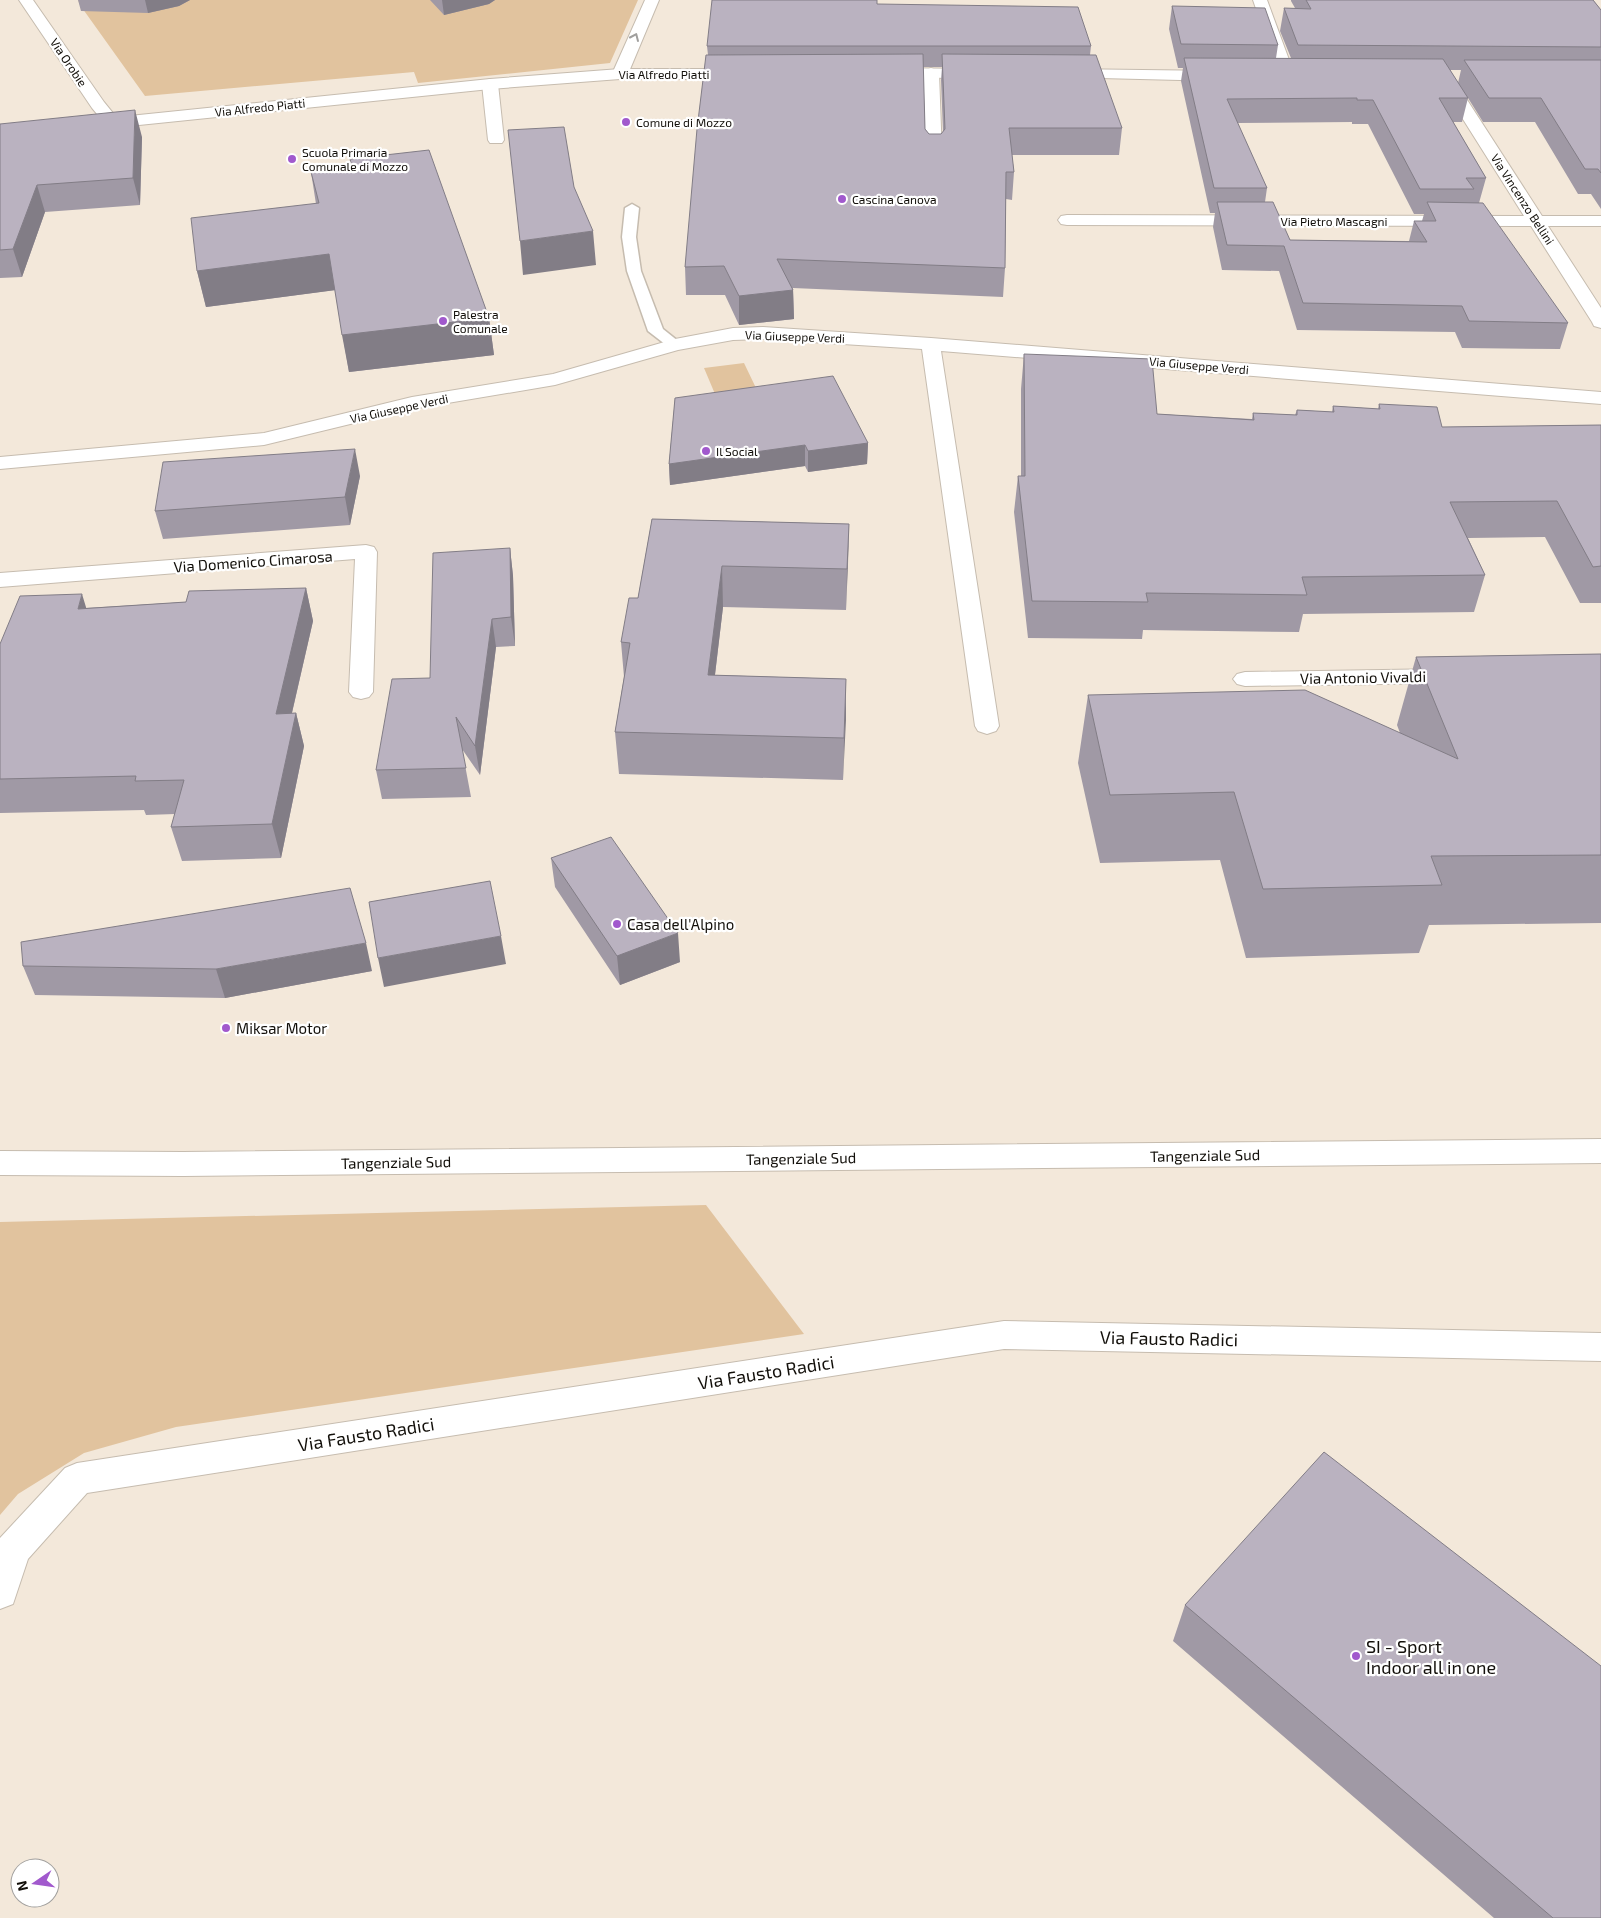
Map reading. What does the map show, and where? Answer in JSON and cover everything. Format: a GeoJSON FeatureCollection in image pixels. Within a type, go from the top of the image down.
{"type":"FeatureCollection","features":[{"type":"Feature","properties":{"kind":"main road","name":"Via Orobie"},"geometry":{"type":"LineString","coordinates":[[26,0],[98,105],[113,123]]}},
{"type":"Feature","properties":{"kind":"main road"},"geometry":{"type":"LineString","coordinates":[[620,74],[652,0]]}},
{"type":"Feature","properties":{"kind":"main road"},"geometry":{"type":"LineString","coordinates":[[1260,0],[1287,76]]}},
{"type":"Feature","properties":{"kind":"main road"},"geometry":{"type":"LineString","coordinates":[[871,73],[1000,74]]}},
{"type":"Feature","properties":{"kind":"main road"},"geometry":{"type":"LineString","coordinates":[[931,73],[934,156]]}},
{"type":"Feature","properties":{"kind":"main road","name":"Via Alfredo Piatti"},"geometry":{"type":"LineString","coordinates":[[84,126],[490,84],[620,74],[751,74]]}},
{"type":"Feature","properties":{"kind":"main road"},"geometry":{"type":"LineString","coordinates":[[1050,74],[1238,76]]}},
{"type":"Feature","properties":{"kind":"main road"},"geometry":{"type":"LineString","coordinates":[[1267,76],[1307,76]]}},
{"type":"Feature","properties":{"kind":"main road","name":"Via Vincenzo Bellini"},"geometry":{"type":"LineString","coordinates":[[1464,77],[1440,77],[1538,221],[1601,322]]}},
{"type":"Feature","properties":{"kind":"main road"},"geometry":{"type":"LineString","coordinates":[[490,84],[496,140]]}},
{"type":"Feature","properties":{"kind":"main road","name":"Via Pietro Mascagni"},"geometry":{"type":"LineString","coordinates":[[1067,220],[1601,221]]}},
{"type":"Feature","properties":{"kind":"main road","name":"Via Giuseppe Verdi"},"geometry":{"type":"LineString","coordinates":[[0,463],[264,439],[412,403],[554,378],[675,345],[733,334],[763,333],[931,344],[1601,398]]}},
{"type":"Feature","properties":{"kind":"main road"},"geometry":{"type":"LineString","coordinates":[[931,344],[987,726]]}},
{"type":"Feature","properties":{"kind":"main road","name":"Via Domenico Cimarosa"},"geometry":{"type":"LineString","coordinates":[[0,580],[366,552],[362,692]]}},
{"type":"Feature","properties":{"kind":"main road","name":"Via Antonio Vivaldi"},"geometry":{"type":"LineString","coordinates":[[1245,679],[1472,675]]}},
{"type":"Feature","properties":{"kind":"main road","name":"Tangenziale Sud"},"geometry":{"type":"LineString","coordinates":[[0,1163],[192,1164],[1601,1151]]}},
{"type":"Feature","properties":{"kind":"main road","name":"Via Fausto Radici"},"geometry":{"type":"LineString","coordinates":[[0,1592],[13,1550],[77,1479],[995,1336],[1601,1347]]}},
{"type":"Feature","properties":{"kind":"lane"},"geometry":{"type":"LineString","coordinates":[[632,208],[630,236],[634,270],[656,331],[675,345]]}},
{"type":"Feature","properties":{"kind":"shaded area"},"geometry":{"type":"Polygon","coordinates":[[[78,0],[638,0],[610,63],[418,83],[414,72],[145,96],[78,0]]]}},
{"type":"Feature","properties":{"kind":"shaded area"},"geometry":{"type":"Polygon","coordinates":[[[744,363],[756,388],[715,394],[704,368],[744,363]]]}},
{"type":"Feature","properties":{"kind":"shaded area"},"geometry":{"type":"Polygon","coordinates":[[[706,1205],[804,1334],[176,1427],[84,1453],[18,1494],[0,1515],[0,1222],[706,1205]]]}},
{"type":"Feature","properties":{"kind":"building"},"geometry":{"type":"Polygon","coordinates":[[[712,0],[877,0],[877,4],[1078,7],[1091,46],[707,46],[712,0]]]}},
{"type":"Feature","properties":{"kind":"building"},"geometry":{"type":"Polygon","coordinates":[[[1306,0],[1593,0],[1601,10],[1601,47],[1298,45],[1284,8],[1311,9],[1306,0]]]}},
{"type":"Feature","properties":{"kind":"building"},"geometry":{"type":"Polygon","coordinates":[[[1172,6],[1265,8],[1278,45],[1181,44],[1172,6]]]}},
{"type":"Feature","properties":{"kind":"building"},"geometry":{"type":"Polygon","coordinates":[[[923,54],[925,129],[929,134],[941,134],[945,129],[942,54],[1096,55],[1122,128],[1009,128],[1014,172],[1006,172],[1005,268],[777,259],[793,290],[739,296],[724,266],[685,267],[697,129],[706,55],[923,54]]]}},
{"type":"Feature","properties":{"kind":"building"},"geometry":{"type":"Polygon","coordinates":[[[1184,58],[1443,59],[1468,98],[1439,98],[1486,178],[1466,178],[1474,189],[1420,189],[1373,100],[1357,100],[1357,98],[1227,99],[1267,188],[1214,188],[1184,58]]]}},
{"type":"Feature","properties":{"kind":"building"},"geometry":{"type":"Polygon","coordinates":[[[1464,60],[1601,60],[1601,173],[1598,169],[1585,169],[1541,98],[1489,98],[1464,60]]]}},
{"type":"Feature","properties":{"kind":"building"},"geometry":{"type":"Polygon","coordinates":[[[135,110],[133,178],[37,185],[13,249],[0,250],[0,124],[135,110]]]}},
{"type":"Feature","properties":{"kind":"building"},"geometry":{"type":"Polygon","coordinates":[[[564,127],[574,187],[593,231],[520,241],[508,130],[564,127]]]}},
{"type":"Feature","properties":{"kind":"building"},"geometry":{"type":"Polygon","coordinates":[[[429,150],[489,318],[342,335],[329,254],[197,271],[191,218],[319,203],[311,172],[352,167],[350,159],[429,150]]]}},
{"type":"Feature","properties":{"kind":"building"},"geometry":{"type":"Polygon","coordinates":[[[1217,202],[1273,202],[1290,240],[1427,242],[1414,221],[1436,221],[1427,202],[1483,203],[1568,323],[1469,321],[1462,306],[1303,303],[1284,246],[1227,245],[1217,202]]]}},
{"type":"Feature","properties":{"kind":"building"},"geometry":{"type":"Polygon","coordinates":[[[1024,354],[1152,359],[1157,414],[1254,420],[1253,413],[1297,415],[1297,410],[1334,412],[1333,406],[1380,409],[1379,404],[1437,407],[1442,427],[1601,425],[1601,566],[1593,567],[1557,501],[1450,502],[1485,575],[1302,577],[1307,595],[1146,593],[1148,602],[1032,601],[1018,476],[1025,476],[1024,354]]]}},
{"type":"Feature","properties":{"kind":"building"},"geometry":{"type":"Polygon","coordinates":[[[833,376],[868,443],[808,451],[805,445],[669,464],[675,398],[833,376]]]}},
{"type":"Feature","properties":{"kind":"building"},"geometry":{"type":"Polygon","coordinates":[[[355,449],[345,497],[155,511],[163,462],[355,449]]]}},
{"type":"Feature","properties":{"kind":"building"},"geometry":{"type":"Polygon","coordinates":[[[652,519],[849,524],[847,569],[722,566],[708,675],[846,679],[844,738],[615,732],[630,643],[621,642],[629,598],[638,598],[652,519]]]}},
{"type":"Feature","properties":{"kind":"building"},"geometry":{"type":"Polygon","coordinates":[[[510,548],[511,617],[492,619],[475,746],[456,717],[466,768],[376,770],[392,679],[430,678],[433,553],[510,548]]]}},
{"type":"Feature","properties":{"kind":"building"},"geometry":{"type":"Polygon","coordinates":[[[306,588],[276,714],[296,713],[272,824],[171,827],[184,780],[135,781],[136,776],[0,779],[0,644],[20,596],[82,594],[78,609],[186,602],[189,591],[306,588]]]}},
{"type":"Feature","properties":{"kind":"building"},"geometry":{"type":"Polygon","coordinates":[[[1601,654],[1601,855],[1431,856],[1442,885],[1263,889],[1234,792],[1110,795],[1088,695],[1305,690],[1458,759],[1416,657],[1601,654]]]}},
{"type":"Feature","properties":{"kind":"building"},"geometry":{"type":"Polygon","coordinates":[[[611,837],[678,933],[617,956],[551,858],[611,837]]]}},
{"type":"Feature","properties":{"kind":"building"},"geometry":{"type":"Polygon","coordinates":[[[490,881],[501,936],[378,958],[369,902],[490,881]]]}},
{"type":"Feature","properties":{"kind":"building"},"geometry":{"type":"Polygon","coordinates":[[[350,888],[366,943],[216,969],[23,966],[21,942],[350,888]]]}},
{"type":"Feature","properties":{"kind":"building"},"geometry":{"type":"Polygon","coordinates":[[[1324,1452],[1601,1666],[1601,1918],[1553,1918],[1185,1605],[1324,1452]]]}},
{"type":"Feature","properties":{"kind":"place","name":"Comune di Mozzo"},"geometry":{"type":"Point","coordinates":[626,122]}},
{"type":"Feature","properties":{"kind":"place","name":"Scuola Primaria Comunale di Mozzo"},"geometry":{"type":"Point","coordinates":[292,159]}},
{"type":"Feature","properties":{"kind":"place","name":"Cascina Canova"},"geometry":{"type":"Point","coordinates":[842,199]}},
{"type":"Feature","properties":{"kind":"place","name":"Palestra Comunale"},"geometry":{"type":"Point","coordinates":[443,321]}},
{"type":"Feature","properties":{"kind":"place","name":"Il Social"},"geometry":{"type":"Point","coordinates":[706,451]}},
{"type":"Feature","properties":{"kind":"place","name":"Casa dell'Alpino"},"geometry":{"type":"Point","coordinates":[617,924]}},
{"type":"Feature","properties":{"kind":"place","name":"Miksar Motor"},"geometry":{"type":"Point","coordinates":[226,1028]}},
{"type":"Feature","properties":{"kind":"place","name":"SI - Sport Indoor all in one"},"geometry":{"type":"Point","coordinates":[1356,1656]}}]}
